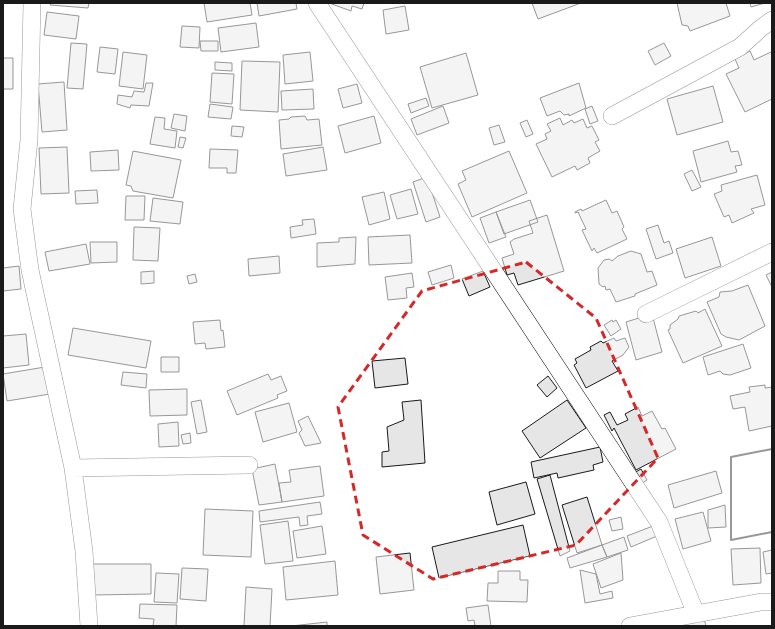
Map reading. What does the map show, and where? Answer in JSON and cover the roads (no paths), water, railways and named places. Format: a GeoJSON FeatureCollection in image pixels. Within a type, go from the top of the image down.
{"type":"FeatureCollection","features":[{"type":"Feature","properties":{"kind":"street"},"geometry":{"type":"LineString","coordinates":[[32,3],[29,140],[22,209],[30,270],[73,468],[84,551],[89,626]]}},
{"type":"Feature","properties":{"kind":"street"},"geometry":{"type":"LineString","coordinates":[[317,3],[659,522],[696,614]]}},
{"type":"Feature","properties":{"kind":"street"},"geometry":{"type":"LineString","coordinates":[[612,116],[740,47],[772,20]]}},
{"type":"Feature","properties":{"kind":"street"},"geometry":{"type":"LineString","coordinates":[[646,314],[772,252]]}},
{"type":"Feature","properties":{"kind":"street"},"geometry":{"type":"LineString","coordinates":[[73,468],[249,465]]}},
{"type":"Feature","properties":{"kind":"street"},"geometry":{"type":"LineString","coordinates":[[630,626],[772,602]]}}]}
